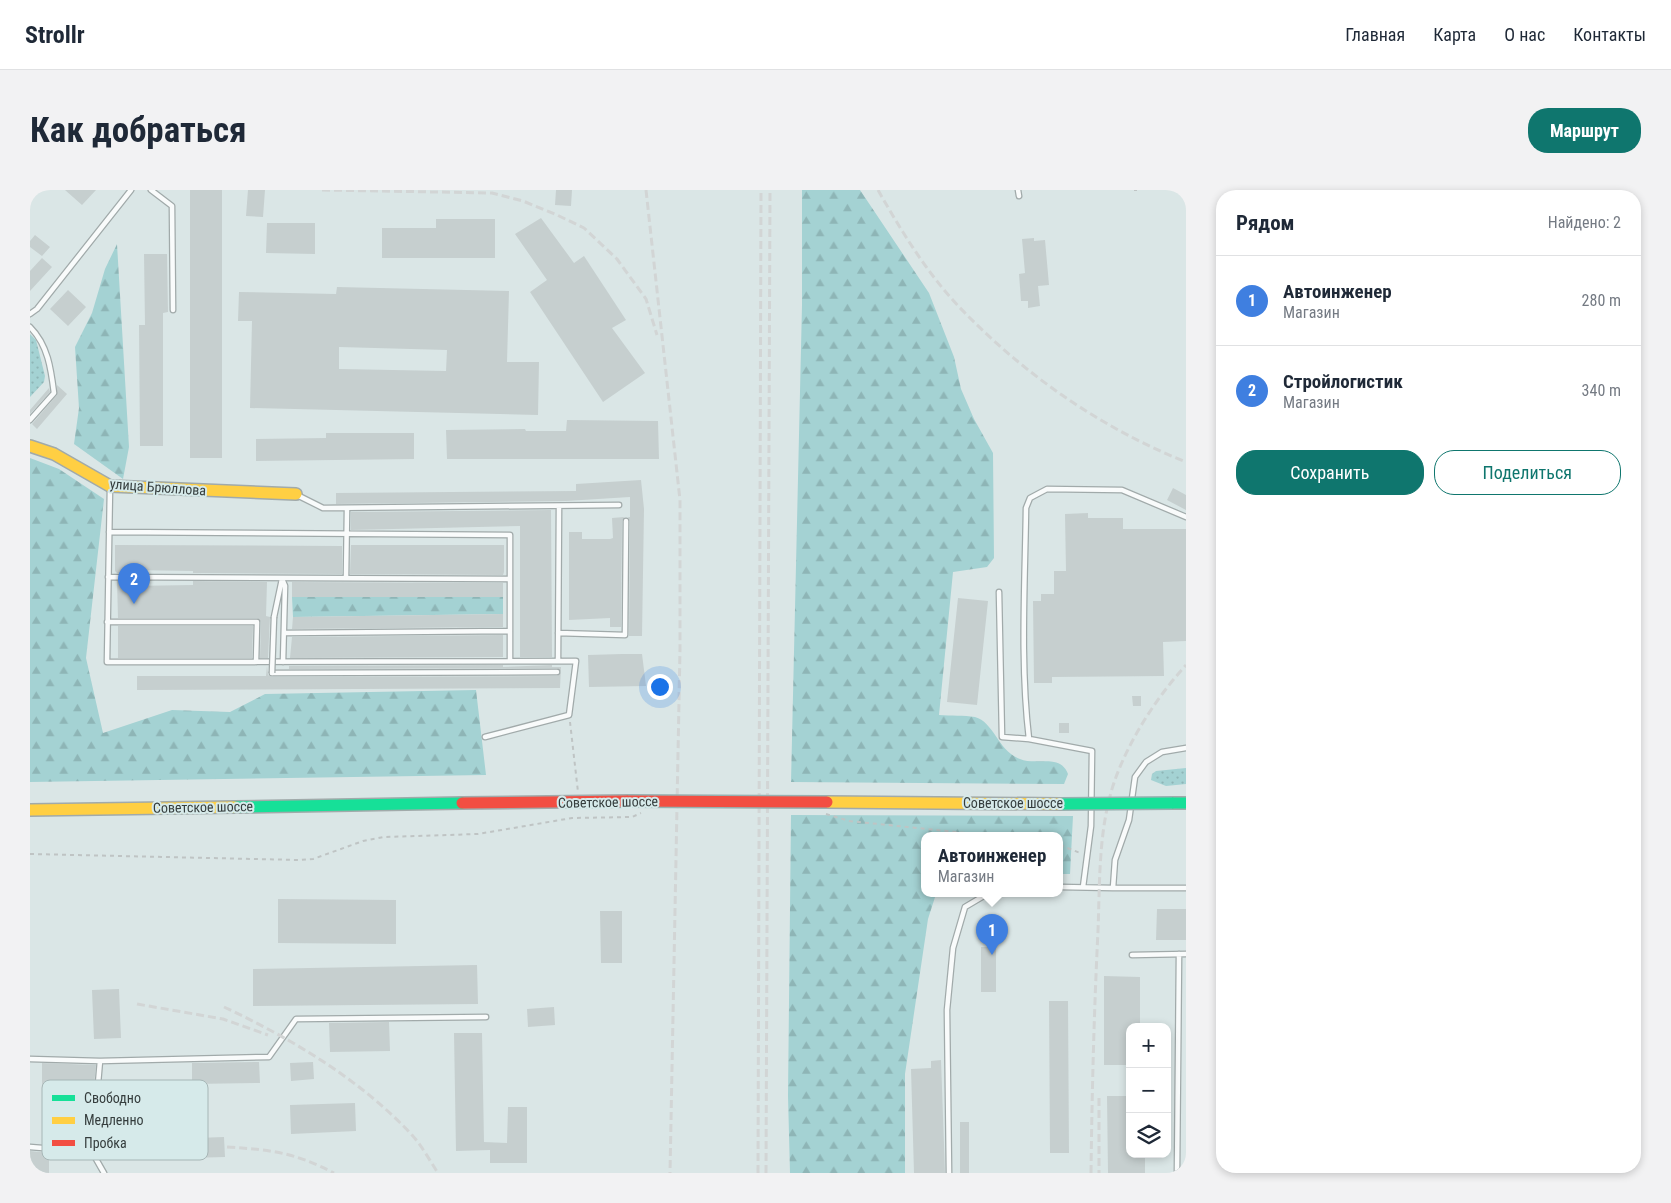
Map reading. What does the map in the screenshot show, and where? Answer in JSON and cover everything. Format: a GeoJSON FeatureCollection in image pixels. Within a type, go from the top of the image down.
{"type":"FeatureCollection","features":[{"type":"Feature","properties":{"kind":"main road","name":"улица Брюллова"},"geometry":{"type":"LineString","coordinates":[[30,446],[54,454],[110,486],[296,494]]}},
{"type":"Feature","properties":{"kind":"main road","name":"Советское шоссе"},"geometry":{"type":"LineString","coordinates":[[30,810],[628,801],[1186,803]]}},
{"type":"Feature","properties":{"kind":"lane"},"geometry":{"type":"LineString","coordinates":[[30,314],[37,308],[131,190]]}},
{"type":"Feature","properties":{"kind":"lane"},"geometry":{"type":"LineString","coordinates":[[151,190],[172,206],[172,310]]}},
{"type":"Feature","properties":{"kind":"lane"},"geometry":{"type":"LineString","coordinates":[[1018,190],[1019,196]]}},
{"type":"Feature","properties":{"kind":"lane"},"geometry":{"type":"LineString","coordinates":[[30,326],[40,338],[50,361],[54,393],[30,420]]}},
{"type":"Feature","properties":{"kind":"lane"},"geometry":{"type":"LineString","coordinates":[[110,486],[107,662],[576,661],[569,715],[484,736]]}},
{"type":"Feature","properties":{"kind":"lane"},"geometry":{"type":"LineString","coordinates":[[1029,739],[1025,710],[1025,576],[1026,508],[1030,498],[1047,489],[1122,490],[1186,517]]}},
{"type":"Feature","properties":{"kind":"lane"},"geometry":{"type":"LineString","coordinates":[[296,494],[322,508],[347,509],[619,505]]}},
{"type":"Feature","properties":{"kind":"lane"},"geometry":{"type":"LineString","coordinates":[[558,506],[558,661]]}},
{"type":"Feature","properties":{"kind":"lane"},"geometry":{"type":"LineString","coordinates":[[346,578],[347,509]]}},
{"type":"Feature","properties":{"kind":"lane"},"geometry":{"type":"LineString","coordinates":[[558,633],[625,635],[626,521]]}},
{"type":"Feature","properties":{"kind":"lane"},"geometry":{"type":"LineString","coordinates":[[109,532],[510,535],[510,661]]}},
{"type":"Feature","properties":{"kind":"lane"},"geometry":{"type":"LineString","coordinates":[[108,577],[510,579]]}},
{"type":"Feature","properties":{"kind":"lane"},"geometry":{"type":"LineString","coordinates":[[282,579],[274,617],[272,672],[557,672]]}},
{"type":"Feature","properties":{"kind":"lane"},"geometry":{"type":"LineString","coordinates":[[282,579],[285,586],[283,662]]}},
{"type":"Feature","properties":{"kind":"lane"},"geometry":{"type":"LineString","coordinates":[[999,592],[1002,737],[1029,739],[1092,751],[1091,826],[1083,887]]}},
{"type":"Feature","properties":{"kind":"lane"},"geometry":{"type":"LineString","coordinates":[[107,622],[256,622],[256,662]]}},
{"type":"Feature","properties":{"kind":"lane"},"geometry":{"type":"LineString","coordinates":[[284,633],[510,631]]}},
{"type":"Feature","properties":{"kind":"lane"},"geometry":{"type":"LineString","coordinates":[[1113,888],[1115,860],[1129,820],[1135,777],[1146,762],[1162,752],[1186,748]]}},
{"type":"Feature","properties":{"kind":"lane"},"geometry":{"type":"LineString","coordinates":[[1063,887],[1186,888]]}},
{"type":"Feature","properties":{"kind":"lane"},"geometry":{"type":"LineString","coordinates":[[949,1173],[947,1010],[953,948],[964,907],[982,897]]}},
{"type":"Feature","properties":{"kind":"lane"},"geometry":{"type":"LineString","coordinates":[[1177,1173],[1179,954]]}},
{"type":"Feature","properties":{"kind":"lane"},"geometry":{"type":"LineString","coordinates":[[1132,955],[1186,954]]}},
{"type":"Feature","properties":{"kind":"lane"},"geometry":{"type":"LineString","coordinates":[[30,1059],[100,1061],[269,1057],[296,1019],[486,1017]]}},
{"type":"Feature","properties":{"kind":"lane"},"geometry":{"type":"LineString","coordinates":[[98,1080],[100,1061]]}},
{"type":"Feature","properties":{"kind":"lane"},"geometry":{"type":"LineString","coordinates":[[97,1160],[104,1173]]}},
{"type":"Feature","properties":{"kind":"path"},"geometry":{"type":"LineString","coordinates":[[569,715],[578,792],[586,792]]}},
{"type":"Feature","properties":{"kind":"path"},"geometry":{"type":"LineString","coordinates":[[30,854],[299,860],[313,858],[362,841],[384,837],[478,834],[572,818],[632,817],[643,812]]}},
{"type":"Feature","properties":{"kind":"path"},"geometry":{"type":"LineString","coordinates":[[827,814],[849,821],[955,832]]}},
{"type":"Feature","properties":{"kind":"path"},"geometry":{"type":"LineString","coordinates":[[1063,846],[1080,852],[1086,860]]}},
{"type":"Feature","properties":{"kind":"green space"},"geometry":{"type":"Polygon","coordinates":[[[802,190],[860,190],[929,293],[954,357],[961,389],[974,419],[993,453],[994,558],[987,567],[953,572],[939,715],[971,716],[981,720],[1006,750],[1020,759],[1059,764],[1068,774],[1064,784],[791,782],[802,305],[802,190]]]}},
{"type":"Feature","properties":{"kind":"green space"},"geometry":{"type":"Polygon","coordinates":[[[117,244],[129,447],[123,479],[74,444],[79,408],[75,347],[92,313],[105,269],[117,244]]]}},
{"type":"Feature","properties":{"kind":"green space"},"geometry":{"type":"Polygon","coordinates":[[[30,334],[36,340],[45,376],[44,382],[30,397],[30,334]]]}},
{"type":"Feature","properties":{"kind":"green space"},"geometry":{"type":"Polygon","coordinates":[[[30,458],[59,469],[104,499],[86,658],[103,733],[172,710],[230,712],[265,694],[476,690],[486,775],[30,782],[30,458]]]}},
{"type":"Feature","properties":{"kind":"green space"},"geometry":{"type":"Polygon","coordinates":[[[292,597],[503,597],[503,614],[293,617],[292,597]]]}},
{"type":"Feature","properties":{"kind":"green space"},"geometry":{"type":"Polygon","coordinates":[[[1186,768],[1186,784],[1166,786],[1151,780],[1152,774],[1156,771],[1186,768]]]}},
{"type":"Feature","properties":{"kind":"green space"},"geometry":{"type":"Polygon","coordinates":[[[791,815],[1073,816],[1070,874],[1063,874],[1063,832],[921,832],[921,897],[935,897],[928,919],[905,1074],[905,1173],[790,1173],[788,1096],[791,815]]]}},
{"type":"Feature","properties":{"kind":"building"},"geometry":{"type":"Polygon","coordinates":[[[65,190],[96,190],[82,205],[65,190]]]}},
{"type":"Feature","properties":{"kind":"building"},"geometry":{"type":"Polygon","coordinates":[[[190,190],[222,190],[222,458],[190,458],[190,190]]]}},
{"type":"Feature","properties":{"kind":"building"},"geometry":{"type":"Polygon","coordinates":[[[248,190],[265,190],[263,217],[246,216],[248,190]]]}},
{"type":"Feature","properties":{"kind":"building"},"geometry":{"type":"Polygon","coordinates":[[[556,190],[572,190],[571,206],[555,205],[556,190]]]}},
{"type":"Feature","properties":{"kind":"building"},"geometry":{"type":"Polygon","coordinates":[[[541,218],[574,263],[584,256],[626,320],[612,328],[645,373],[603,402],[530,292],[547,280],[515,234],[541,218]]]}},
{"type":"Feature","properties":{"kind":"building"},"geometry":{"type":"Polygon","coordinates":[[[436,219],[495,219],[495,258],[382,258],[382,228],[436,228],[436,219]]]}},
{"type":"Feature","properties":{"kind":"building"},"geometry":{"type":"Polygon","coordinates":[[[267,223],[315,223],[315,254],[266,253],[267,223]]]}},
{"type":"Feature","properties":{"kind":"building"},"geometry":{"type":"Polygon","coordinates":[[[35,235],[50,247],[42,256],[30,247],[30,241],[35,235]]]}},
{"type":"Feature","properties":{"kind":"building"},"geometry":{"type":"Polygon","coordinates":[[[1034,238],[1034,241],[1045,240],[1049,285],[1038,286],[1040,306],[1028,308],[1028,301],[1021,301],[1019,274],[1025,273],[1022,239],[1034,238]]]}},
{"type":"Feature","properties":{"kind":"building"},"geometry":{"type":"Polygon","coordinates":[[[144,254],[167,254],[168,312],[163,313],[163,446],[140,446],[139,325],[145,325],[144,254]]]}},
{"type":"Feature","properties":{"kind":"building"},"geometry":{"type":"Polygon","coordinates":[[[42,258],[52,267],[30,291],[30,271],[42,258]]]}},
{"type":"Feature","properties":{"kind":"building"},"geometry":{"type":"Polygon","coordinates":[[[337,287],[509,291],[507,362],[539,362],[538,415],[250,408],[252,321],[238,321],[239,292],[336,294],[337,287]],[[339,347],[339,369],[446,371],[447,350],[339,347]]]}},
{"type":"Feature","properties":{"kind":"building"},"geometry":{"type":"Polygon","coordinates":[[[68,290],[86,307],[68,326],[50,309],[68,290]]]}},
{"type":"Feature","properties":{"kind":"building"},"geometry":{"type":"Polygon","coordinates":[[[57,385],[67,394],[37,429],[32,424],[57,395],[57,385]]]}},
{"type":"Feature","properties":{"kind":"building"},"geometry":{"type":"Polygon","coordinates":[[[49,388],[50,392],[30,414],[30,410],[49,388]]]}},
{"type":"Feature","properties":{"kind":"building"},"geometry":{"type":"Polygon","coordinates":[[[567,420],[658,421],[659,459],[447,459],[446,430],[525,429],[526,431],[566,431],[567,420]]]}},
{"type":"Feature","properties":{"kind":"building"},"geometry":{"type":"Polygon","coordinates":[[[326,433],[414,433],[414,459],[256,461],[256,439],[326,438],[326,433]]]}},
{"type":"Feature","properties":{"kind":"building"},"geometry":{"type":"Polygon","coordinates":[[[641,480],[644,509],[642,636],[629,636],[630,521],[628,517],[630,517],[630,497],[566,501],[336,504],[336,493],[576,491],[576,484],[641,480]]]}},
{"type":"Feature","properties":{"kind":"building"},"geometry":{"type":"Polygon","coordinates":[[[1173,488],[1186,495],[1186,510],[1167,500],[1173,488]]]}},
{"type":"Feature","properties":{"kind":"building"},"geometry":{"type":"Polygon","coordinates":[[[551,510],[552,657],[520,657],[520,526],[351,530],[351,512],[551,510]]]}},
{"type":"Feature","properties":{"kind":"building"},"geometry":{"type":"Polygon","coordinates":[[[1088,513],[1088,518],[1123,518],[1123,529],[1186,529],[1186,641],[1163,642],[1164,676],[1052,677],[1052,683],[1034,683],[1033,601],[1041,601],[1041,594],[1054,594],[1054,571],[1066,571],[1065,514],[1088,513]]]}},
{"type":"Feature","properties":{"kind":"building"},"geometry":{"type":"Polygon","coordinates":[[[624,517],[622,521],[621,627],[610,627],[610,618],[569,620],[569,532],[582,532],[582,539],[610,539],[613,538],[612,518],[624,517]]]}},
{"type":"Feature","properties":{"kind":"building"},"geometry":{"type":"Polygon","coordinates":[[[115,545],[342,546],[342,574],[193,573],[193,571],[131,570],[131,573],[117,573],[115,571],[115,545]]]}},
{"type":"Feature","properties":{"kind":"building"},"geometry":{"type":"Polygon","coordinates":[[[351,545],[504,545],[504,572],[503,575],[350,574],[351,545]]]}},
{"type":"Feature","properties":{"kind":"building"},"geometry":{"type":"Polygon","coordinates":[[[117,581],[131,581],[131,586],[193,585],[193,581],[267,582],[266,616],[270,617],[268,658],[260,658],[261,622],[257,618],[118,618],[117,581]]]}},
{"type":"Feature","properties":{"kind":"building"},"geometry":{"type":"Polygon","coordinates":[[[292,582],[503,583],[503,597],[292,597],[292,582]]]}},
{"type":"Feature","properties":{"kind":"building"},"geometry":{"type":"Polygon","coordinates":[[[958,598],[988,601],[977,705],[947,702],[958,598]]]}},
{"type":"Feature","properties":{"kind":"building"},"geometry":{"type":"Polygon","coordinates":[[[503,614],[503,627],[292,629],[293,617],[503,614]]]}},
{"type":"Feature","properties":{"kind":"building"},"geometry":{"type":"Polygon","coordinates":[[[118,626],[253,626],[252,658],[118,658],[118,626]]]}},
{"type":"Feature","properties":{"kind":"building"},"geometry":{"type":"Polygon","coordinates":[[[503,635],[503,657],[290,658],[292,637],[503,635]]]}},
{"type":"Feature","properties":{"kind":"building"},"geometry":{"type":"Polygon","coordinates":[[[642,654],[646,686],[589,687],[588,655],[642,654]]]}},
{"type":"Feature","properties":{"kind":"building"},"geometry":{"type":"Polygon","coordinates":[[[503,665],[503,667],[552,665],[552,667],[561,667],[561,672],[557,668],[289,669],[289,666],[503,665]]]}},
{"type":"Feature","properties":{"kind":"building"},"geometry":{"type":"Polygon","coordinates":[[[267,666],[268,675],[272,677],[557,676],[561,672],[560,688],[137,690],[137,676],[266,676],[267,666]]]}},
{"type":"Feature","properties":{"kind":"building"},"geometry":{"type":"Polygon","coordinates":[[[1132,696],[1141,696],[1141,706],[1133,706],[1132,696]]]}},
{"type":"Feature","properties":{"kind":"building"},"geometry":{"type":"Polygon","coordinates":[[[1059,723],[1069,723],[1069,733],[1059,733],[1059,723]]]}},
{"type":"Feature","properties":{"kind":"building"},"geometry":{"type":"Polygon","coordinates":[[[278,899],[396,900],[396,944],[278,943],[278,899]]]}},
{"type":"Feature","properties":{"kind":"building"},"geometry":{"type":"Polygon","coordinates":[[[1157,909],[1186,909],[1186,940],[1156,940],[1157,909]]]}},
{"type":"Feature","properties":{"kind":"building"},"geometry":{"type":"Polygon","coordinates":[[[600,911],[622,911],[622,963],[601,963],[600,911]]]}},
{"type":"Feature","properties":{"kind":"building"},"geometry":{"type":"Polygon","coordinates":[[[981,947],[996,947],[996,992],[981,992],[981,947]]]}},
{"type":"Feature","properties":{"kind":"building"},"geometry":{"type":"Polygon","coordinates":[[[477,965],[478,1004],[253,1006],[253,969],[477,965]]]}},
{"type":"Feature","properties":{"kind":"building"},"geometry":{"type":"Polygon","coordinates":[[[1104,976],[1140,977],[1140,1023],[1126,1023],[1126,1065],[1104,1065],[1104,976]]]}},
{"type":"Feature","properties":{"kind":"building"},"geometry":{"type":"Polygon","coordinates":[[[119,989],[121,1038],[94,1039],[92,990],[119,989]]]}},
{"type":"Feature","properties":{"kind":"building"},"geometry":{"type":"Polygon","coordinates":[[[1049,1001],[1068,1001],[1069,1153],[1050,1153],[1049,1001]]]}},
{"type":"Feature","properties":{"kind":"building"},"geometry":{"type":"Polygon","coordinates":[[[554,1007],[555,1025],[528,1027],[527,1009],[554,1007]]]}},
{"type":"Feature","properties":{"kind":"building"},"geometry":{"type":"Polygon","coordinates":[[[389,1022],[390,1051],[330,1052],[329,1023],[389,1022]]]}},
{"type":"Feature","properties":{"kind":"building"},"geometry":{"type":"Polygon","coordinates":[[[454,1033],[482,1033],[484,1142],[507,1143],[508,1107],[527,1107],[527,1163],[490,1163],[490,1150],[456,1151],[454,1033]]]}},
{"type":"Feature","properties":{"kind":"building"},"geometry":{"type":"Polygon","coordinates":[[[941,1060],[945,1173],[914,1173],[911,1069],[931,1068],[931,1061],[941,1060]]]}},
{"type":"Feature","properties":{"kind":"building"},"geometry":{"type":"Polygon","coordinates":[[[259,1062],[260,1083],[208,1084],[208,1080],[192,1080],[192,1063],[259,1062]]]}},
{"type":"Feature","properties":{"kind":"building"},"geometry":{"type":"Polygon","coordinates":[[[313,1062],[314,1079],[291,1081],[290,1063],[313,1062]]]}},
{"type":"Feature","properties":{"kind":"building"},"geometry":{"type":"Polygon","coordinates":[[[42,1063],[96,1065],[95,1080],[42,1080],[42,1063]]]}},
{"type":"Feature","properties":{"kind":"building"},"geometry":{"type":"Polygon","coordinates":[[[1107,1096],[1126,1096],[1126,1158],[1145,1158],[1145,1173],[1108,1173],[1107,1096]]]}},
{"type":"Feature","properties":{"kind":"building"},"geometry":{"type":"Polygon","coordinates":[[[355,1103],[356,1131],[291,1134],[290,1105],[355,1103]]]}},
{"type":"Feature","properties":{"kind":"building"},"geometry":{"type":"Polygon","coordinates":[[[960,1122],[969,1122],[969,1173],[960,1173],[960,1122]]]}},
{"type":"Feature","properties":{"kind":"building"},"geometry":{"type":"Polygon","coordinates":[[[224,1137],[225,1157],[208,1157],[208,1138],[224,1137]]]}},
{"type":"Feature","properties":{"kind":"building"},"geometry":{"type":"Polygon","coordinates":[[[30,1151],[42,1152],[42,1160],[49,1160],[49,1173],[30,1173],[30,1151]]]}},
{"type":"Feature","properties":{"kind":"railway"},"geometry":{"type":"LineString","coordinates":[[322,190],[492,193],[523,201],[557,215],[584,228],[617,259],[646,299],[657,335]]}},
{"type":"Feature","properties":{"kind":"railway"},"geometry":{"type":"LineString","coordinates":[[646,190],[680,500],[680,649],[670,1173]]}},
{"type":"Feature","properties":{"kind":"railway"},"geometry":{"type":"LineString","coordinates":[[758,1173],[761,190]]}},
{"type":"Feature","properties":{"kind":"railway"},"geometry":{"type":"LineString","coordinates":[[766,1173],[770,190]]}},
{"type":"Feature","properties":{"kind":"railway"},"geometry":{"type":"LineString","coordinates":[[878,190],[907,239],[929,271],[953,300],[990,337],[1041,380],[1096,417],[1125,434],[1186,462]]}},
{"type":"Feature","properties":{"kind":"railway"},"geometry":{"type":"LineString","coordinates":[[1091,1173],[1093,1052],[1100,873],[1106,815],[1116,777],[1129,747],[1155,704],[1186,665]]}},
{"type":"Feature","properties":{"kind":"railway"},"geometry":{"type":"LineString","coordinates":[[137,1004],[223,1019],[268,1035]]}},
{"type":"Feature","properties":{"kind":"railway"},"geometry":{"type":"LineString","coordinates":[[224,1007],[300,1047],[371,1096],[412,1135],[438,1173]]}},
{"type":"Feature","properties":{"kind":"railway"},"geometry":{"type":"LineString","coordinates":[[1099,1098],[1099,1173]]}},
{"type":"Feature","properties":{"kind":"railway"},"geometry":{"type":"LineString","coordinates":[[227,1147],[282,1153],[294,1156],[334,1173]]}},
{"type":"Feature","properties":{"kind":"traffic: fast"},"geometry":{"type":"LineString","coordinates":[[235,807],[462,803]]}},
{"type":"Feature","properties":{"kind":"traffic: fast"},"geometry":{"type":"LineString","coordinates":[[1172,803],[1186,803]]}},
{"type":"Feature","properties":{"kind":"traffic: fast"},"geometry":{"type":"LineString","coordinates":[[1062,804],[1172,803]]}},
{"type":"Feature","properties":{"kind":"traffic: slow"},"geometry":{"type":"LineString","coordinates":[[30,446],[54,454],[110,486],[296,494]]}},
{"type":"Feature","properties":{"kind":"traffic: slow"},"geometry":{"type":"LineString","coordinates":[[827,802],[1062,804]]}},
{"type":"Feature","properties":{"kind":"traffic: slow"},"geometry":{"type":"LineString","coordinates":[[30,810],[235,807]]}},
{"type":"Feature","properties":{"kind":"traffic: jam"},"geometry":{"type":"LineString","coordinates":[[462,803],[628,801]]}},
{"type":"Feature","properties":{"kind":"traffic: jam"},"geometry":{"type":"LineString","coordinates":[[628,801],[827,802]]}},
{"type":"Feature","properties":{"kind":"place","name":"Стройлогистик"},"geometry":{"type":"Point","coordinates":[134,604]}},
{"type":"Feature","properties":{"kind":"place","name":"Автоинженер"},"geometry":{"type":"Point","coordinates":[992,955]}}]}
